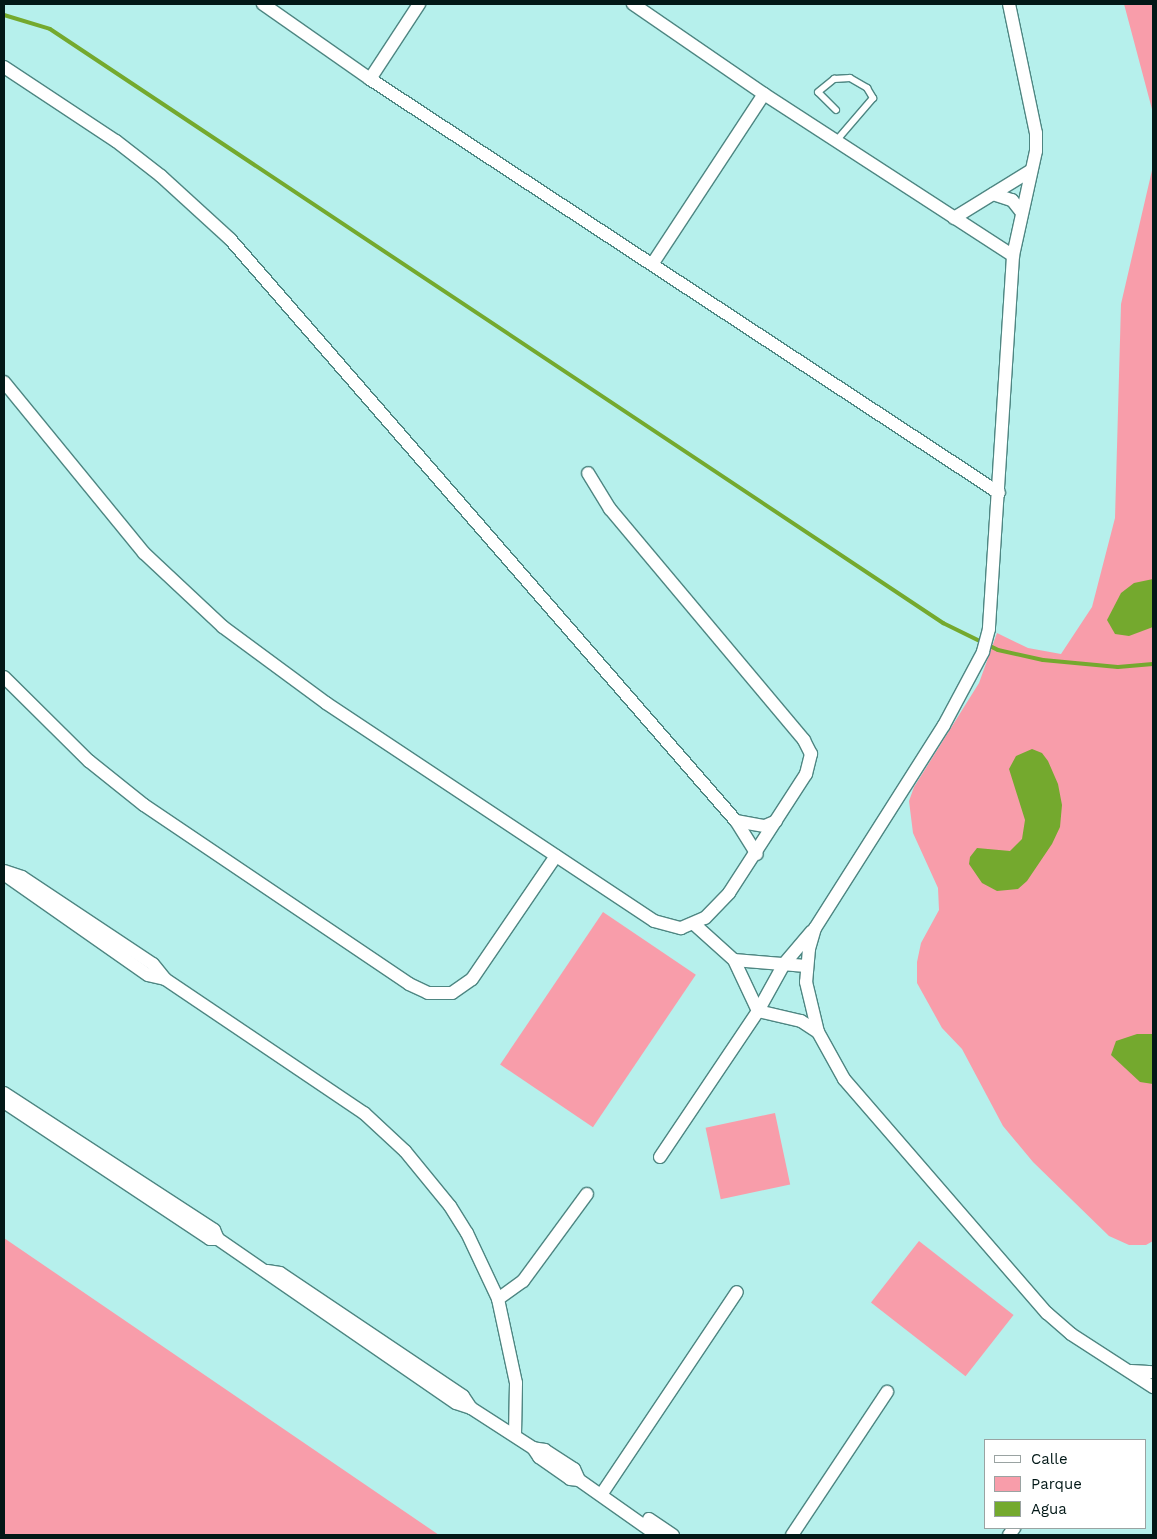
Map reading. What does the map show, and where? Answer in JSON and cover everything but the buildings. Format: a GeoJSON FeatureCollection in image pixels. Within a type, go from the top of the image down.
{"type":"FeatureCollection","features":[{"type":"Feature","properties":{"kind":"street"},"geometry":{"type":"LineString","coordinates":[[263,4],[370,79],[653,262],[1000,493]]}},
{"type":"Feature","properties":{"kind":"street"},"geometry":{"type":"LineString","coordinates":[[370,79],[419,4]]}},
{"type":"Feature","properties":{"kind":"street"},"geometry":{"type":"LineString","coordinates":[[632,4],[764,94],[1013,256]]}},
{"type":"Feature","properties":{"kind":"street"},"geometry":{"type":"LineString","coordinates":[[660,1157],[758,1010],[784,964],[815,928],[944,725],[983,652],[989,629],[1000,493],[1013,256],[1030,171],[1036,151],[1036,133],[1009,4]]}},
{"type":"Feature","properties":{"kind":"street"},"geometry":{"type":"LineString","coordinates":[[4,67],[116,141],[161,176],[230,239],[736,821],[757,854]]}},
{"type":"Feature","properties":{"kind":"street"},"geometry":{"type":"LineString","coordinates":[[653,262],[764,94]]}},
{"type":"Feature","properties":{"kind":"street"},"geometry":{"type":"LineString","coordinates":[[954,218],[1030,171]]}},
{"type":"Feature","properties":{"kind":"street"},"geometry":{"type":"LineString","coordinates":[[993,194],[1012,200],[1022,213]]}},
{"type":"Feature","properties":{"kind":"street"},"geometry":{"type":"LineString","coordinates":[[4,382],[144,553],[222,627],[326,703],[654,921],[682,928],[694,924],[722,901],[757,854],[806,774],[811,759],[809,749],[610,509],[588,473]]}},
{"type":"Feature","properties":{"kind":"street"},"geometry":{"type":"LineString","coordinates":[[4,676],[89,761],[144,805],[409,984],[428,993],[452,993],[472,979],[556,856]]}},
{"type":"Feature","properties":{"kind":"street"},"geometry":{"type":"LineString","coordinates":[[736,821],[765,826],[776,821]]}},
{"type":"Feature","properties":{"kind":"street"},"geometry":{"type":"LineString","coordinates":[[4,872],[22,877],[148,975],[165,979],[332,1089],[381,1126],[450,1206],[498,1299],[516,1383],[515,1435]]}},
{"type":"Feature","properties":{"kind":"street"},"geometry":{"type":"LineString","coordinates":[[694,924],[734,960],[758,1010]]}},
{"type":"Feature","properties":{"kind":"street"},"geometry":{"type":"LineString","coordinates":[[815,928],[806,966],[808,996],[818,1032],[844,1079],[1032,1297],[1071,1334],[1153,1387]]}},
{"type":"Feature","properties":{"kind":"street"},"geometry":{"type":"LineString","coordinates":[[734,960],[806,966]]}},
{"type":"Feature","properties":{"kind":"street"},"geometry":{"type":"LineString","coordinates":[[758,1010],[801,1021],[818,1032]]}},
{"type":"Feature","properties":{"kind":"street"},"geometry":{"type":"LineString","coordinates":[[4,1093],[134,1183]]}},
{"type":"Feature","properties":{"kind":"street"},"geometry":{"type":"LineString","coordinates":[[4,1102],[134,1183],[214,1230],[218,1239],[267,1271],[280,1273],[393,1355],[463,1396],[471,1408],[534,1448],[539,1457],[570,1479],[579,1480],[658,1535]]}},
{"type":"Feature","properties":{"kind":"street"},"geometry":{"type":"LineString","coordinates":[[498,1299],[523,1280],[586,1194]]}},
{"type":"Feature","properties":{"kind":"street"},"geometry":{"type":"LineString","coordinates":[[601,1494],[737,1292]]}},
{"type":"Feature","properties":{"kind":"street"},"geometry":{"type":"LineString","coordinates":[[1129,1371],[1153,1372]]}},
{"type":"Feature","properties":{"kind":"street"},"geometry":{"type":"LineString","coordinates":[[792,1535],[887,1392]]}},
{"type":"Feature","properties":{"kind":"street"},"geometry":{"type":"LineString","coordinates":[[624,1510],[636,1510],[674,1535]]}},
{"type":"Feature","properties":{"kind":"lane"},"geometry":{"type":"LineString","coordinates":[[836,110],[818,92],[834,79],[850,78],[867,88],[873,98],[836,141]]}},
{"type":"Feature","properties":{"kind":"green space"},"geometry":{"type":"Polygon","coordinates":[[[1124,4],[1153,4],[1153,113],[1124,4]]]}},
{"type":"Feature","properties":{"kind":"green space"},"geometry":{"type":"Polygon","coordinates":[[[1153,166],[1153,1241],[1146,1245],[1129,1245],[1109,1236],[1033,1162],[1003,1126],[962,1049],[942,1028],[917,983],[917,962],[921,943],[939,910],[938,888],[913,833],[909,801],[914,787],[979,683],[997,633],[1028,648],[1061,654],[1092,607],[1115,518],[1121,304],[1153,166]]]}},
{"type":"Feature","properties":{"kind":"green space"},"geometry":{"type":"Polygon","coordinates":[[[603,912],[696,975],[593,1127],[500,1065],[603,912]]]}},
{"type":"Feature","properties":{"kind":"green space"},"geometry":{"type":"Polygon","coordinates":[[[775,1113],[790,1184],[721,1199],[706,1128],[775,1113]]]}},
{"type":"Feature","properties":{"kind":"green space"},"geometry":{"type":"Polygon","coordinates":[[[4,1238],[439,1535],[4,1535],[4,1238]]]}},
{"type":"Feature","properties":{"kind":"green space"},"geometry":{"type":"Polygon","coordinates":[[[919,1241],[1014,1315],[966,1376],[871,1302],[919,1241]]]}},
{"type":"Feature","properties":{"kind":"water"},"geometry":{"type":"Polygon","coordinates":[[[1153,579],[1153,627],[1129,636],[1115,634],[1107,620],[1121,593],[1134,583],[1153,579]]]}},
{"type":"Feature","properties":{"kind":"water"},"geometry":{"type":"Polygon","coordinates":[[[1032,749],[1042,753],[1048,761],[1058,784],[1062,805],[1060,827],[1052,844],[1027,881],[1018,889],[997,891],[982,883],[969,864],[970,857],[977,848],[1010,851],[1022,839],[1025,820],[1009,769],[1016,756],[1032,749]]]}},
{"type":"Feature","properties":{"kind":"water"},"geometry":{"type":"Polygon","coordinates":[[[1137,1034],[1153,1034],[1153,1084],[1140,1082],[1111,1055],[1116,1041],[1137,1034]]]}},
{"type":"Feature","properties":{"kind":"waterway"},"geometry":{"type":"LineString","coordinates":[[4,15],[50,29],[943,623],[998,650],[1043,660],[1118,667],[1153,664]]}}]}
